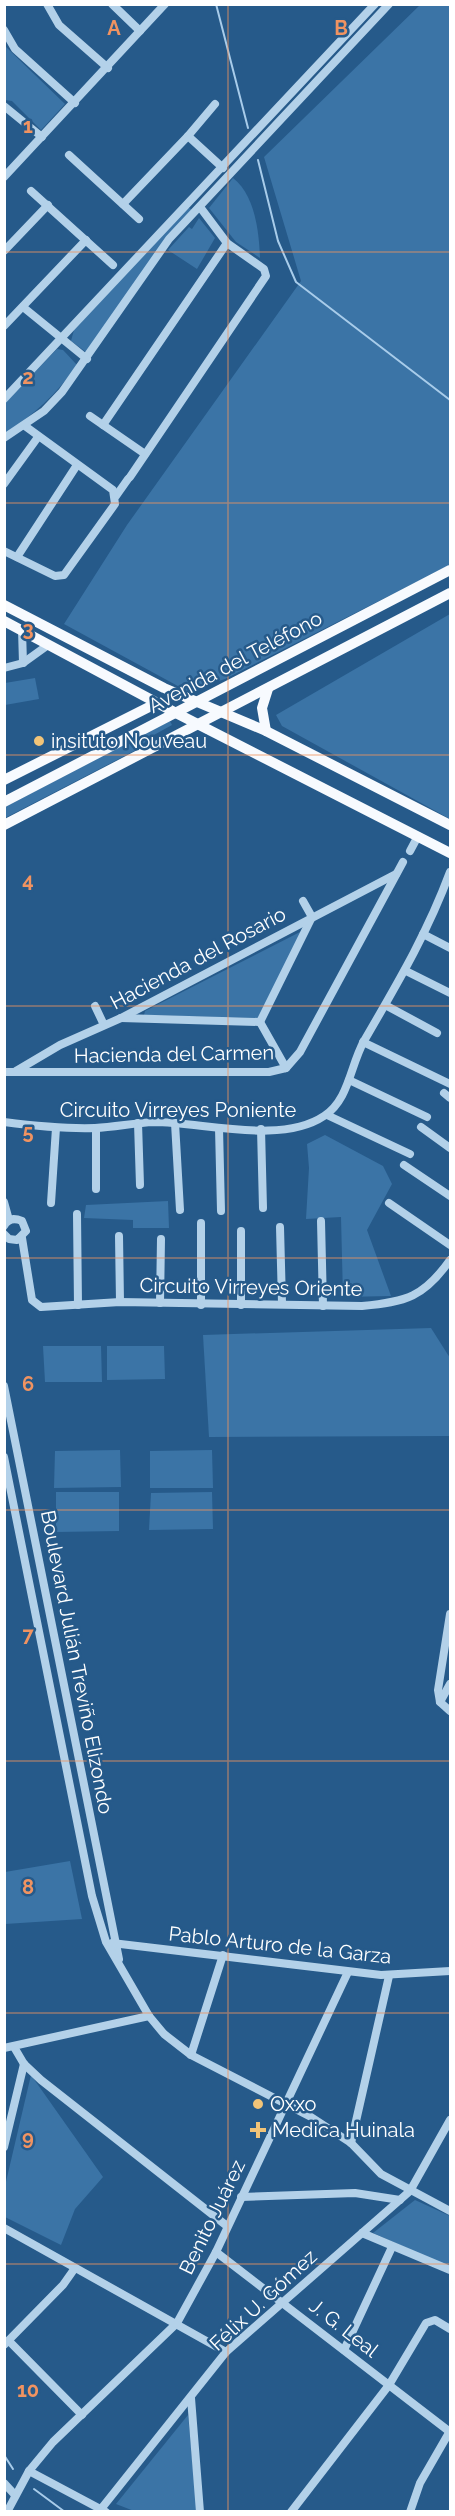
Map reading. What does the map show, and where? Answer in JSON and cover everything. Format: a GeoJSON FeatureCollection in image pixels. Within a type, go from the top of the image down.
{"type":"FeatureCollection","features":[{"type":"Feature","properties":{"kind":"main road","name":"Avenida del Teléfono"},"geometry":{"type":"LineString","coordinates":[[4,802],[450,570]]}},
{"type":"Feature","properties":{"kind":"main road","name":"Avenida del Teléfono"},"geometry":{"type":"LineString","coordinates":[[4,825],[450,593]]}},
{"type":"Feature","properties":{"kind":"main road"},"geometry":{"type":"LineString","coordinates":[[4,605],[196,702],[266,731],[450,825]]}},
{"type":"Feature","properties":{"kind":"main road"},"geometry":{"type":"LineString","coordinates":[[4,621],[199,725],[450,853]]}},
{"type":"Feature","properties":{"kind":"main road"},"geometry":{"type":"LineString","coordinates":[[266,731],[262,708],[268,689]]}},
{"type":"Feature","properties":{"kind":"main road"},"geometry":{"type":"LineString","coordinates":[[4,780],[157,703]]}},
{"type":"Feature","properties":{"kind":"street"},"geometry":{"type":"LineString","coordinates":[[47,4],[59,25],[108,68]]}},
{"type":"Feature","properties":{"kind":"street"},"geometry":{"type":"LineString","coordinates":[[112,4],[140,31]]}},
{"type":"Feature","properties":{"kind":"street"},"geometry":{"type":"LineString","coordinates":[[4,177],[108,68],[165,4]]}},
{"type":"Feature","properties":{"kind":"street"},"geometry":{"type":"LineString","coordinates":[[4,399],[375,4]]}},
{"type":"Feature","properties":{"kind":"street"},"geometry":{"type":"LineString","coordinates":[[4,438],[25,426],[62,393],[163,245],[389,4]]}},
{"type":"Feature","properties":{"kind":"street"},"geometry":{"type":"LineString","coordinates":[[4,30],[15,49],[75,103]]}},
{"type":"Feature","properties":{"kind":"street"},"geometry":{"type":"LineString","coordinates":[[123,204],[188,136],[214,104]]}},
{"type":"Feature","properties":{"kind":"street"},"geometry":{"type":"LineString","coordinates":[[5,107],[42,137]]}},
{"type":"Feature","properties":{"kind":"street"},"geometry":{"type":"LineString","coordinates":[[188,136],[223,168]]}},
{"type":"Feature","properties":{"kind":"street"},"geometry":{"type":"LineString","coordinates":[[69,155],[139,219]]}},
{"type":"Feature","properties":{"kind":"street"},"geometry":{"type":"LineString","coordinates":[[234,156],[241,164]]}},
{"type":"Feature","properties":{"kind":"street"},"geometry":{"type":"LineString","coordinates":[[31,191],[113,265]]}},
{"type":"Feature","properties":{"kind":"street"},"geometry":{"type":"LineString","coordinates":[[4,551],[55,576],[64,575],[115,504],[116,496],[266,276],[264,269],[227,243],[198,208],[189,202]]}},
{"type":"Feature","properties":{"kind":"street"},"geometry":{"type":"LineString","coordinates":[[4,251],[48,205]]}},
{"type":"Feature","properties":{"kind":"street"},"geometry":{"type":"LineString","coordinates":[[4,326],[86,240]]}},
{"type":"Feature","properties":{"kind":"street"},"geometry":{"type":"LineString","coordinates":[[103,425],[227,243]]}},
{"type":"Feature","properties":{"kind":"street"},"geometry":{"type":"LineString","coordinates":[[23,307],[87,359]]}},
{"type":"Feature","properties":{"kind":"street"},"geometry":{"type":"LineString","coordinates":[[90,416],[145,454]]}},
{"type":"Feature","properties":{"kind":"street"},"geometry":{"type":"LineString","coordinates":[[25,426],[113,490],[116,496]]}},
{"type":"Feature","properties":{"kind":"street"},"geometry":{"type":"LineString","coordinates":[[4,484],[38,437]]}},
{"type":"Feature","properties":{"kind":"street"},"geometry":{"type":"LineString","coordinates":[[17,557],[77,465]]}},
{"type":"Feature","properties":{"kind":"street"},"geometry":{"type":"LineString","coordinates":[[22,630],[23,663]]}},
{"type":"Feature","properties":{"kind":"street"},"geometry":{"type":"LineString","coordinates":[[4,668],[23,663],[48,645]]}},
{"type":"Feature","properties":{"kind":"street"},"geometry":{"type":"LineString","coordinates":[[410,851],[418,836]]}},
{"type":"Feature","properties":{"kind":"street","name":"Hacienda del Carmen"},"geometry":{"type":"LineString","coordinates":[[4,1072],[268,1072],[286,1068],[300,1052],[403,862]]}},
{"type":"Feature","properties":{"kind":"street"},"geometry":{"type":"LineString","coordinates":[[410,1154],[327,1115],[339,1102],[363,1042],[387,1006],[423,934],[447,894],[450,872]]}},
{"type":"Feature","properties":{"kind":"street","name":"Hacienda del Rosario"},"geometry":{"type":"LineString","coordinates":[[16,1071],[60,1045],[121,1018],[396,874]]}},
{"type":"Feature","properties":{"kind":"street"},"geometry":{"type":"LineString","coordinates":[[260,1022],[312,917],[303,900]]}},
{"type":"Feature","properties":{"kind":"street"},"geometry":{"type":"LineString","coordinates":[[423,934],[450,948]]}},
{"type":"Feature","properties":{"kind":"street"},"geometry":{"type":"LineString","coordinates":[[406,971],[450,993]]}},
{"type":"Feature","properties":{"kind":"street"},"geometry":{"type":"LineString","coordinates":[[95,1006],[104,1025]]}},
{"type":"Feature","properties":{"kind":"street"},"geometry":{"type":"LineString","coordinates":[[387,1006],[437,1033]]}},
{"type":"Feature","properties":{"kind":"street"},"geometry":{"type":"LineString","coordinates":[[121,1018],[149,1021],[260,1022]]}},
{"type":"Feature","properties":{"kind":"street"},"geometry":{"type":"LineString","coordinates":[[260,1022],[286,1068]]}},
{"type":"Feature","properties":{"kind":"street"},"geometry":{"type":"LineString","coordinates":[[363,1042],[450,1084]]}},
{"type":"Feature","properties":{"kind":"street"},"geometry":{"type":"LineString","coordinates":[[349,1080],[427,1117]]}},
{"type":"Feature","properties":{"kind":"street","name":"Circuito Virreyes Poniente"},"geometry":{"type":"LineString","coordinates":[[4,1122],[56,1128],[175,1123],[219,1128],[261,1129],[304,1126],[327,1115]]}},
{"type":"Feature","properties":{"kind":"street"},"geometry":{"type":"LineString","coordinates":[[138,1123],[140,1185]]}},
{"type":"Feature","properties":{"kind":"street"},"geometry":{"type":"LineString","coordinates":[[175,1123],[180,1210]]}},
{"type":"Feature","properties":{"kind":"street"},"geometry":{"type":"LineString","coordinates":[[422,1127],[450,1148]]}},
{"type":"Feature","properties":{"kind":"street"},"geometry":{"type":"LineString","coordinates":[[51,1203],[56,1128]]}},
{"type":"Feature","properties":{"kind":"street"},"geometry":{"type":"LineString","coordinates":[[96,1128],[96,1189]]}},
{"type":"Feature","properties":{"kind":"street"},"geometry":{"type":"LineString","coordinates":[[219,1128],[221,1212]]}},
{"type":"Feature","properties":{"kind":"street"},"geometry":{"type":"LineString","coordinates":[[261,1129],[263,1208]]}},
{"type":"Feature","properties":{"kind":"street"},"geometry":{"type":"LineString","coordinates":[[404,1165],[450,1196]]}},
{"type":"Feature","properties":{"kind":"street"},"geometry":{"type":"LineString","coordinates":[[4,1202],[7,1223],[15,1218],[22,1221],[26,1231],[22,1238],[6,1237]]}},
{"type":"Feature","properties":{"kind":"street"},"geometry":{"type":"LineString","coordinates":[[389,1203],[450,1245]]}},
{"type":"Feature","properties":{"kind":"street"},"geometry":{"type":"LineString","coordinates":[[77,1214],[78,1305]]}},
{"type":"Feature","properties":{"kind":"street"},"geometry":{"type":"LineString","coordinates":[[321,1221],[323,1306]]}},
{"type":"Feature","properties":{"kind":"street"},"geometry":{"type":"LineString","coordinates":[[201,1223],[201,1305]]}},
{"type":"Feature","properties":{"kind":"street"},"geometry":{"type":"LineString","coordinates":[[280,1227],[282,1303]]}},
{"type":"Feature","properties":{"kind":"street"},"geometry":{"type":"LineString","coordinates":[[241,1231],[241,1305]]}},
{"type":"Feature","properties":{"kind":"street"},"geometry":{"type":"LineString","coordinates":[[119,1236],[120,1302]]}},
{"type":"Feature","properties":{"kind":"street","name":"Circuito Virreyes Oriente"},"geometry":{"type":"LineString","coordinates":[[22,1238],[29,1289],[36,1304],[41,1307],[120,1302],[362,1306],[408,1299],[433,1283],[450,1260]]}},
{"type":"Feature","properties":{"kind":"street"},"geometry":{"type":"LineString","coordinates":[[160,1303],[161,1239]]}},
{"type":"Feature","properties":{"kind":"street","name":"Boulevard Julián Treviño Elizondo"},"geometry":{"type":"LineString","coordinates":[[4,1386],[119,1962]]}},
{"type":"Feature","properties":{"kind":"street","name":"Boulevard Julián Treviño Elizondo"},"geometry":{"type":"LineString","coordinates":[[4,1457],[92,1896],[106,1942],[149,2016],[164,2034],[191,2055],[285,2103],[351,2143],[381,2174],[450,2211]]}},
{"type":"Feature","properties":{"kind":"street"},"geometry":{"type":"LineString","coordinates":[[450,1614],[438,1690],[440,1702],[450,1711]]}},
{"type":"Feature","properties":{"kind":"street"},"geometry":{"type":"LineString","coordinates":[[440,1702],[450,1684]]}},
{"type":"Feature","properties":{"kind":"street","name":"Pablo Arturo de la Garza"},"geometry":{"type":"LineString","coordinates":[[106,1942],[388,1976],[450,1971]]}},
{"type":"Feature","properties":{"kind":"street"},"geometry":{"type":"LineString","coordinates":[[191,2055],[223,1955]]}},
{"type":"Feature","properties":{"kind":"street","name":"Benito Juárez"},"geometry":{"type":"LineString","coordinates":[[8,2511],[28,2473],[53,2442],[177,2323],[216,2252],[348,1972]]}},
{"type":"Feature","properties":{"kind":"street"},"geometry":{"type":"LineString","coordinates":[[351,2143],[388,1976]]}},
{"type":"Feature","properties":{"kind":"street"},"geometry":{"type":"LineString","coordinates":[[9,2048],[149,2016]]}},
{"type":"Feature","properties":{"kind":"street"},"geometry":{"type":"LineString","coordinates":[[9,2048],[24,2064],[227,2226]]}},
{"type":"Feature","properties":{"kind":"street"},"geometry":{"type":"LineString","coordinates":[[4,2147],[24,2064]]}},
{"type":"Feature","properties":{"kind":"street","name":"Félix U. Gómez"},"geometry":{"type":"LineString","coordinates":[[104,2510],[226,2352],[410,2191],[450,2120]]}},
{"type":"Feature","properties":{"kind":"street"},"geometry":{"type":"LineString","coordinates":[[241,2197],[355,2193],[400,2200]]}},
{"type":"Feature","properties":{"kind":"street"},"geometry":{"type":"LineString","coordinates":[[4,2228],[226,2352]]}},
{"type":"Feature","properties":{"kind":"street"},"geometry":{"type":"LineString","coordinates":[[362,2233],[450,2270]]}},
{"type":"Feature","properties":{"kind":"street"},"geometry":{"type":"LineString","coordinates":[[344,2350],[392,2247]]}},
{"type":"Feature","properties":{"kind":"street","name":"J. G. Leal"},"geometry":{"type":"LineString","coordinates":[[216,2252],[283,2301],[450,2432]]}},
{"type":"Feature","properties":{"kind":"street"},"geometry":{"type":"LineString","coordinates":[[75,2268],[63,2285],[7,2343],[82,2415]]}},
{"type":"Feature","properties":{"kind":"street"},"geometry":{"type":"LineString","coordinates":[[291,2511],[390,2385],[426,2323],[432,2320],[440,2322],[450,2329]]}},
{"type":"Feature","properties":{"kind":"street"},"geometry":{"type":"LineString","coordinates":[[191,2398],[200,2511]]}},
{"type":"Feature","properties":{"kind":"street"},"geometry":{"type":"LineString","coordinates":[[411,2511],[420,2483],[450,2432]]}},
{"type":"Feature","properties":{"kind":"street"},"geometry":{"type":"LineString","coordinates":[[28,2473],[104,2510]]}},
{"type":"Feature","properties":{"kind":"street"},"geometry":{"type":"LineString","coordinates":[[4,2483],[17,2492]]}},
{"type":"Feature","properties":{"kind":"shaded area"},"geometry":{"type":"Polygon","coordinates":[[[420,5],[450,5],[450,565],[225,679],[187,691],[64,624],[127,525],[301,281],[264,157],[420,5]]]}},
{"type":"Feature","properties":{"kind":"shaded area"},"geometry":{"type":"Polygon","coordinates":[[[4,45],[65,104],[41,130],[12,101],[5,100],[4,45]]]}},
{"type":"Feature","properties":{"kind":"shaded area"},"geometry":{"type":"Polygon","coordinates":[[[233,178],[251,204],[257,226],[260,258],[236,242],[209,208],[233,178]]]}},
{"type":"Feature","properties":{"kind":"shaded area"},"geometry":{"type":"Polygon","coordinates":[[[188,207],[192,210],[86,352],[71,341],[74,330],[188,207]]]}},
{"type":"Feature","properties":{"kind":"shaded area"},"geometry":{"type":"Polygon","coordinates":[[[199,218],[215,238],[197,269],[168,250],[189,227],[192,229],[199,218]]]}},
{"type":"Feature","properties":{"kind":"shaded area"},"geometry":{"type":"Polygon","coordinates":[[[57,349],[63,350],[77,365],[44,403],[5,434],[4,404],[57,349]]]}},
{"type":"Feature","properties":{"kind":"shaded area"},"geometry":{"type":"Polygon","coordinates":[[[450,614],[450,819],[282,726],[276,715],[450,614]]]}},
{"type":"Feature","properties":{"kind":"shaded area"},"geometry":{"type":"Polygon","coordinates":[[[35,678],[39,699],[5,705],[5,683],[35,678]]]}},
{"type":"Feature","properties":{"kind":"shaded area"},"geometry":{"type":"Polygon","coordinates":[[[170,721],[172,725],[152,736],[136,750],[5,818],[5,807],[170,721]]]}},
{"type":"Feature","properties":{"kind":"shaded area"},"geometry":{"type":"Polygon","coordinates":[[[302,931],[259,1018],[144,1015],[145,1011],[302,931]]]}},
{"type":"Feature","properties":{"kind":"shaded area"},"geometry":{"type":"Polygon","coordinates":[[[325,1135],[383,1166],[392,1184],[367,1230],[391,1296],[343,1297],[341,1217],[306,1219],[309,1168],[307,1144],[325,1135]]]}},
{"type":"Feature","properties":{"kind":"shaded area"},"geometry":{"type":"Polygon","coordinates":[[[168,1201],[169,1228],[133,1228],[133,1220],[84,1218],[86,1205],[168,1201]]]}},
{"type":"Feature","properties":{"kind":"shaded area"},"geometry":{"type":"Polygon","coordinates":[[[431,1328],[450,1358],[450,1436],[209,1437],[203,1335],[431,1328]]]}},
{"type":"Feature","properties":{"kind":"shaded area"},"geometry":{"type":"Polygon","coordinates":[[[43,1346],[101,1346],[102,1382],[45,1382],[43,1346]]]}},
{"type":"Feature","properties":{"kind":"shaded area"},"geometry":{"type":"Polygon","coordinates":[[[107,1346],[164,1346],[165,1379],[107,1380],[107,1346]]]}},
{"type":"Feature","properties":{"kind":"shaded area"},"geometry":{"type":"Polygon","coordinates":[[[120,1450],[121,1487],[54,1488],[55,1451],[120,1450]]]}},
{"type":"Feature","properties":{"kind":"shaded area"},"geometry":{"type":"Polygon","coordinates":[[[212,1450],[213,1488],[150,1488],[150,1451],[212,1450]]]}},
{"type":"Feature","properties":{"kind":"shaded area"},"geometry":{"type":"Polygon","coordinates":[[[56,1492],[119,1492],[119,1531],[56,1532],[56,1492]]]}},
{"type":"Feature","properties":{"kind":"shaded area"},"geometry":{"type":"Polygon","coordinates":[[[212,1492],[213,1529],[149,1530],[151,1493],[212,1492]]]}},
{"type":"Feature","properties":{"kind":"shaded area"},"geometry":{"type":"Polygon","coordinates":[[[70,1861],[82,1919],[5,1924],[5,1872],[70,1861]]]}},
{"type":"Feature","properties":{"kind":"shaded area"},"geometry":{"type":"Polygon","coordinates":[[[31,2075],[103,2177],[75,2209],[61,2245],[5,2217],[5,2186],[31,2075]]]}},
{"type":"Feature","properties":{"kind":"shaded area"},"geometry":{"type":"Polygon","coordinates":[[[415,2200],[450,2216],[450,2267],[373,2233],[415,2200]]]}},
{"type":"Feature","properties":{"kind":"shaded area"},"geometry":{"type":"Polygon","coordinates":[[[188,2415],[197,2511],[134,2511],[116,2504],[188,2415]]]}},
{"type":"Feature","properties":{"kind":"waterway"},"geometry":{"type":"LineString","coordinates":[[216,4],[248,128]]}},
{"type":"Feature","properties":{"kind":"waterway"},"geometry":{"type":"LineString","coordinates":[[258,160],[278,241],[296,282],[450,400]]}},
{"type":"Feature","properties":{"kind":"waterway"},"geometry":{"type":"LineString","coordinates":[[4,2455],[13,2469]]}},
{"type":"Feature","properties":{"kind":"waterway"},"geometry":{"type":"LineString","coordinates":[[34,2489],[65,2512]]}},
{"type":"Feature","properties":{"kind":"place","name":"insituto Nouveau"},"geometry":{"type":"Point","coordinates":[39,741]}},
{"type":"Feature","properties":{"kind":"place","name":"Oxxo"},"geometry":{"type":"Point","coordinates":[258,2104]}},
{"type":"Feature","properties":{"kind":"place","name":"Medica Huinala"},"geometry":{"type":"Point","coordinates":[258,2130]}}]}
